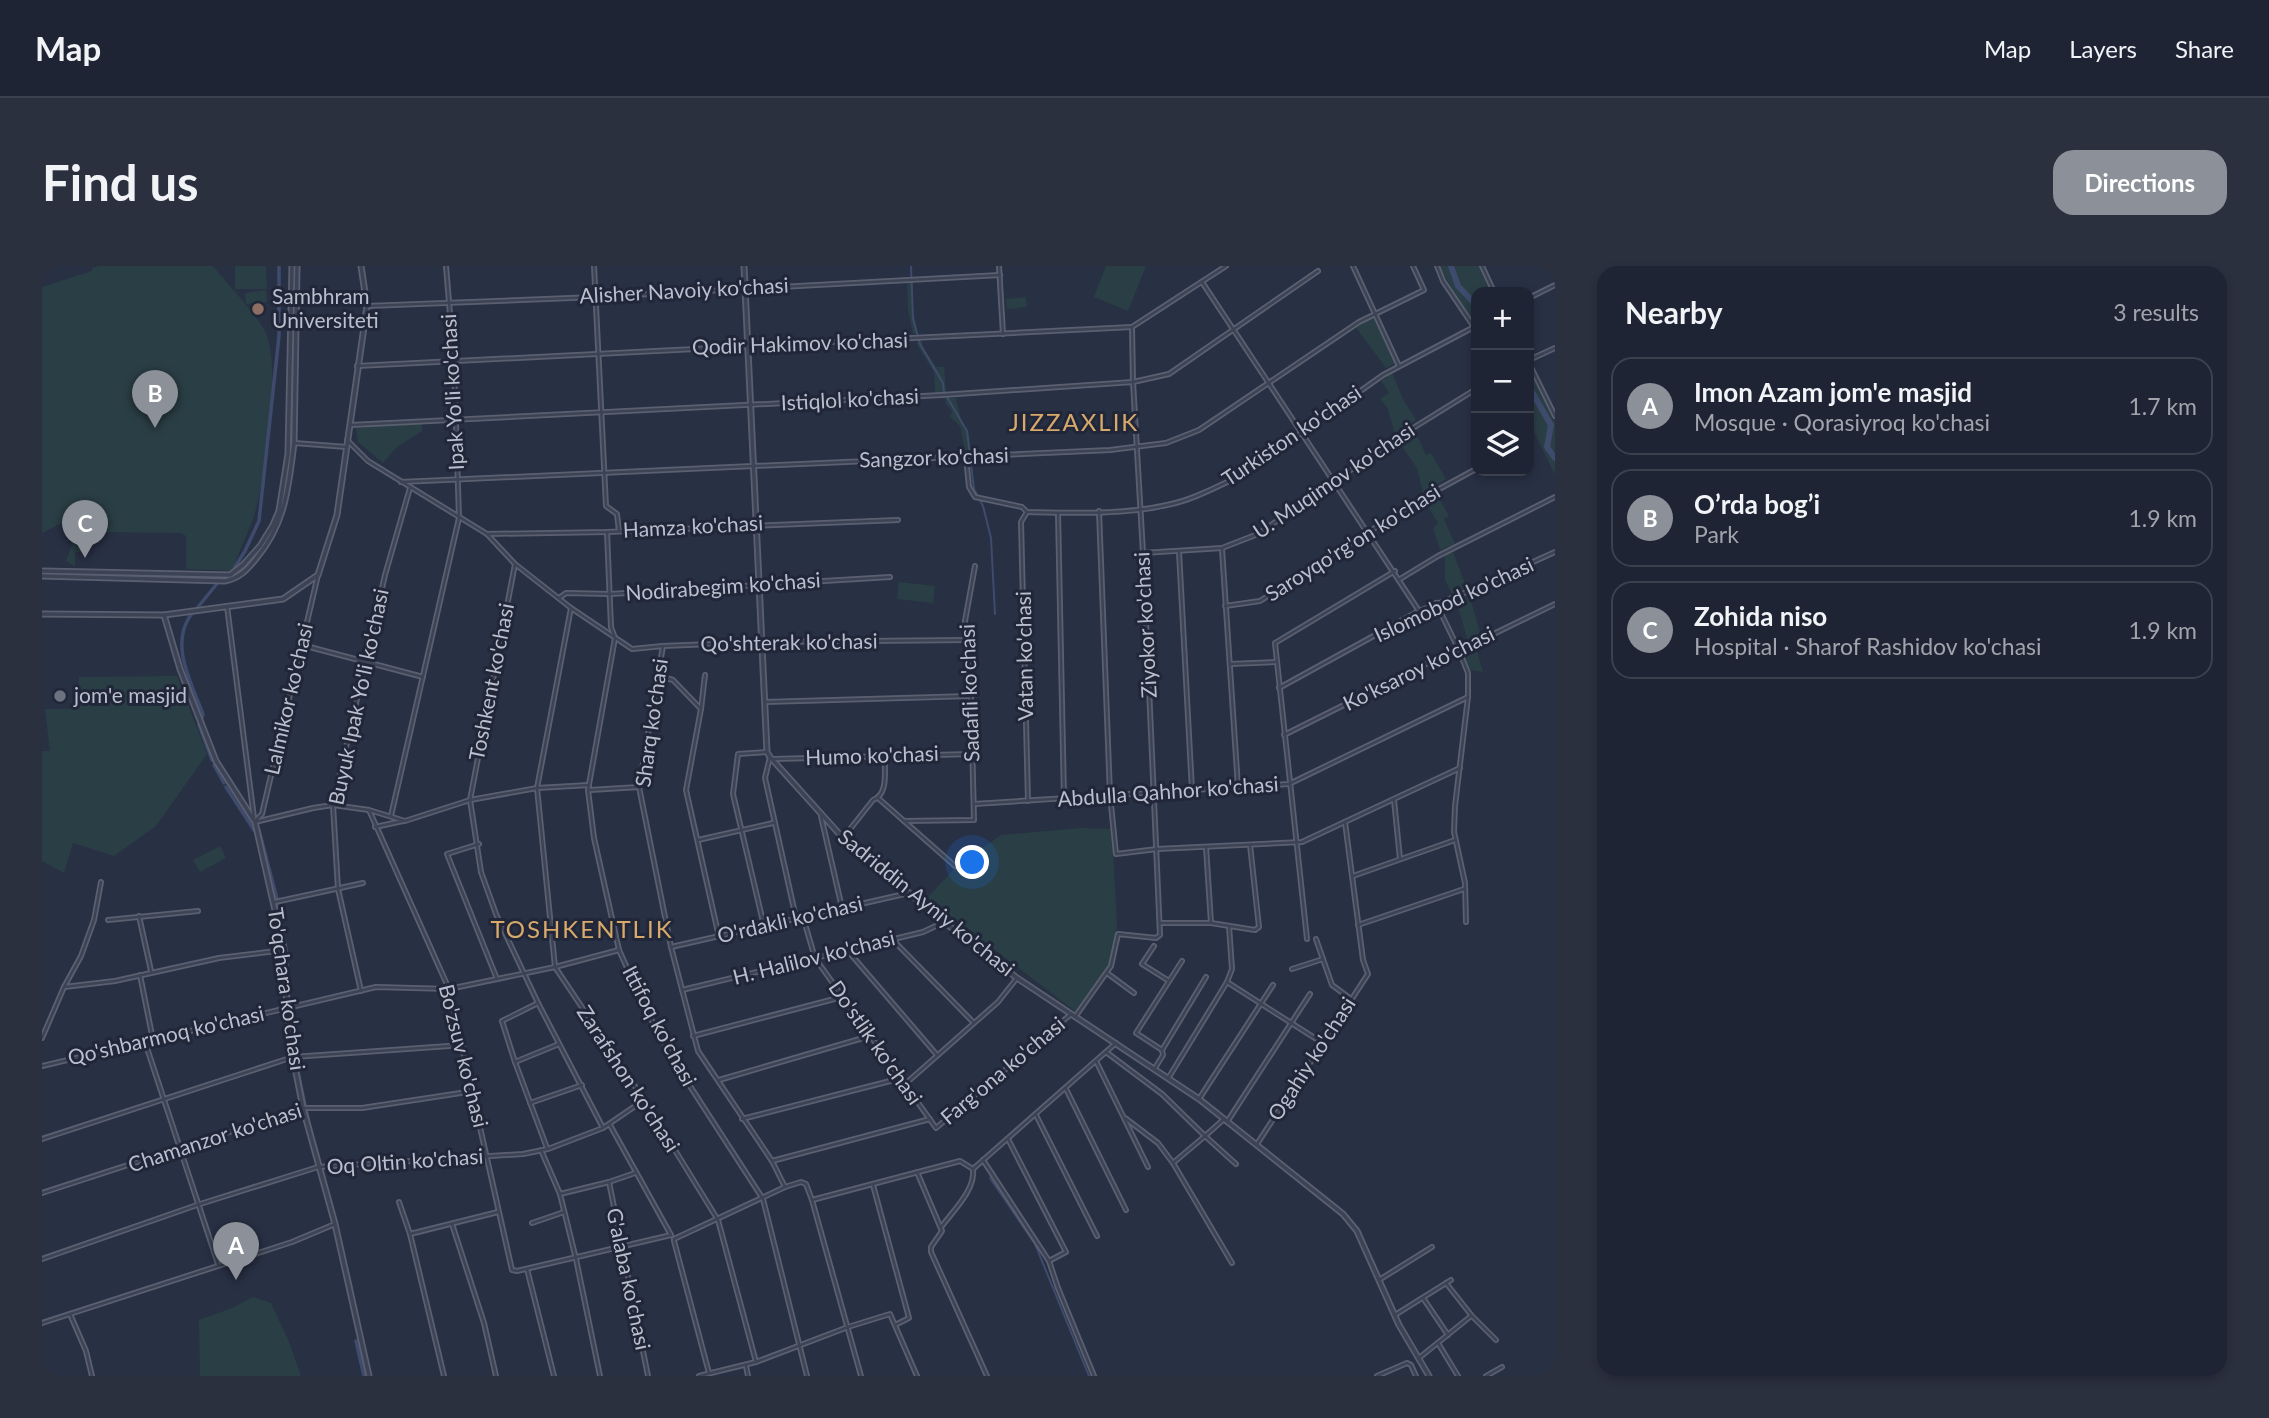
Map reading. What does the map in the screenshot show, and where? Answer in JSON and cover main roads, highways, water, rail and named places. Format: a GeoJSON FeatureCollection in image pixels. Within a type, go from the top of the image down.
{"type":"FeatureCollection","features":[{"type":"Feature","properties":{"kind":"waterway"},"geometry":{"type":"LineString","coordinates":[[235,567],[259,521],[279,336],[279,266]]}},
{"type":"Feature","properties":{"kind":"waterway"},"geometry":{"type":"LineString","coordinates":[[911,266],[913,319],[920,344],[967,431],[974,489],[983,506],[991,538],[995,614]]}},
{"type":"Feature","properties":{"kind":"waterway"},"geometry":{"type":"LineString","coordinates":[[1451,266],[1458,286],[1471,300]]}},
{"type":"Feature","properties":{"kind":"waterway"},"geometry":{"type":"LineString","coordinates":[[1534,396],[1551,425],[1547,447],[1555,458]]}},
{"type":"Feature","properties":{"kind":"waterway"},"geometry":{"type":"LineString","coordinates":[[198,607],[220,580]]}},
{"type":"Feature","properties":{"kind":"waterway"},"geometry":{"type":"LineString","coordinates":[[193,612],[182,637],[182,649],[202,718]]}},
{"type":"Feature","properties":{"kind":"waterway"},"geometry":{"type":"LineString","coordinates":[[199,725],[212,760]]}},
{"type":"Feature","properties":{"kind":"waterway"},"geometry":{"type":"LineString","coordinates":[[214,765],[224,783]]}},
{"type":"Feature","properties":{"kind":"waterway"},"geometry":{"type":"LineString","coordinates":[[226,787],[254,830]]}},
{"type":"Feature","properties":{"kind":"waterway"},"geometry":{"type":"LineString","coordinates":[[259,830],[277,899]]}},
{"type":"Feature","properties":{"kind":"waterway"},"geometry":{"type":"LineString","coordinates":[[278,904],[286,949],[289,1005]]}},
{"type":"Feature","properties":{"kind":"waterway"},"geometry":{"type":"LineString","coordinates":[[290,1010],[295,1054]]}},
{"type":"Feature","properties":{"kind":"waterway"},"geometry":{"type":"LineString","coordinates":[[295,1057],[305,1105]]}},
{"type":"Feature","properties":{"kind":"waterway"},"geometry":{"type":"LineString","coordinates":[[306,1110],[312,1136]]}},
{"type":"Feature","properties":{"kind":"waterway"},"geometry":{"type":"LineString","coordinates":[[990,1178],[1035,1244],[1089,1376]]}},
{"type":"Feature","properties":{"kind":"waterway"},"geometry":{"type":"LineString","coordinates":[[325,1182],[351,1287]]}},
{"type":"Feature","properties":{"kind":"waterway"},"geometry":{"type":"LineString","coordinates":[[356,1341],[364,1376]]}},
{"type":"Feature","properties":{"kind":"place","name":"Sambhram Universiteti"},"geometry":{"type":"Point","coordinates":[258,309]}},
{"type":"Feature","properties":{"kind":"place","name":"O’rda bog’i"},"geometry":{"type":"Point","coordinates":[155,428]}},
{"type":"Feature","properties":{"kind":"place","name":"Zohida niso"},"geometry":{"type":"Point","coordinates":[85,558]}},
{"type":"Feature","properties":{"kind":"place","name":"jom'e masjid"},"geometry":{"type":"Point","coordinates":[60,696]}},
{"type":"Feature","properties":{"kind":"place","name":"Imon Azam jom'e masjid"},"geometry":{"type":"Point","coordinates":[236,1280]}},
{"type":"Feature","properties":{"kind":"district","name":"JIZZAXLIK"},"geometry":{"type":"Point","coordinates":[1074,423]}},
{"type":"Feature","properties":{"kind":"district","name":"TOSHKENTLIK"},"geometry":{"type":"Point","coordinates":[582,930]}}]}
